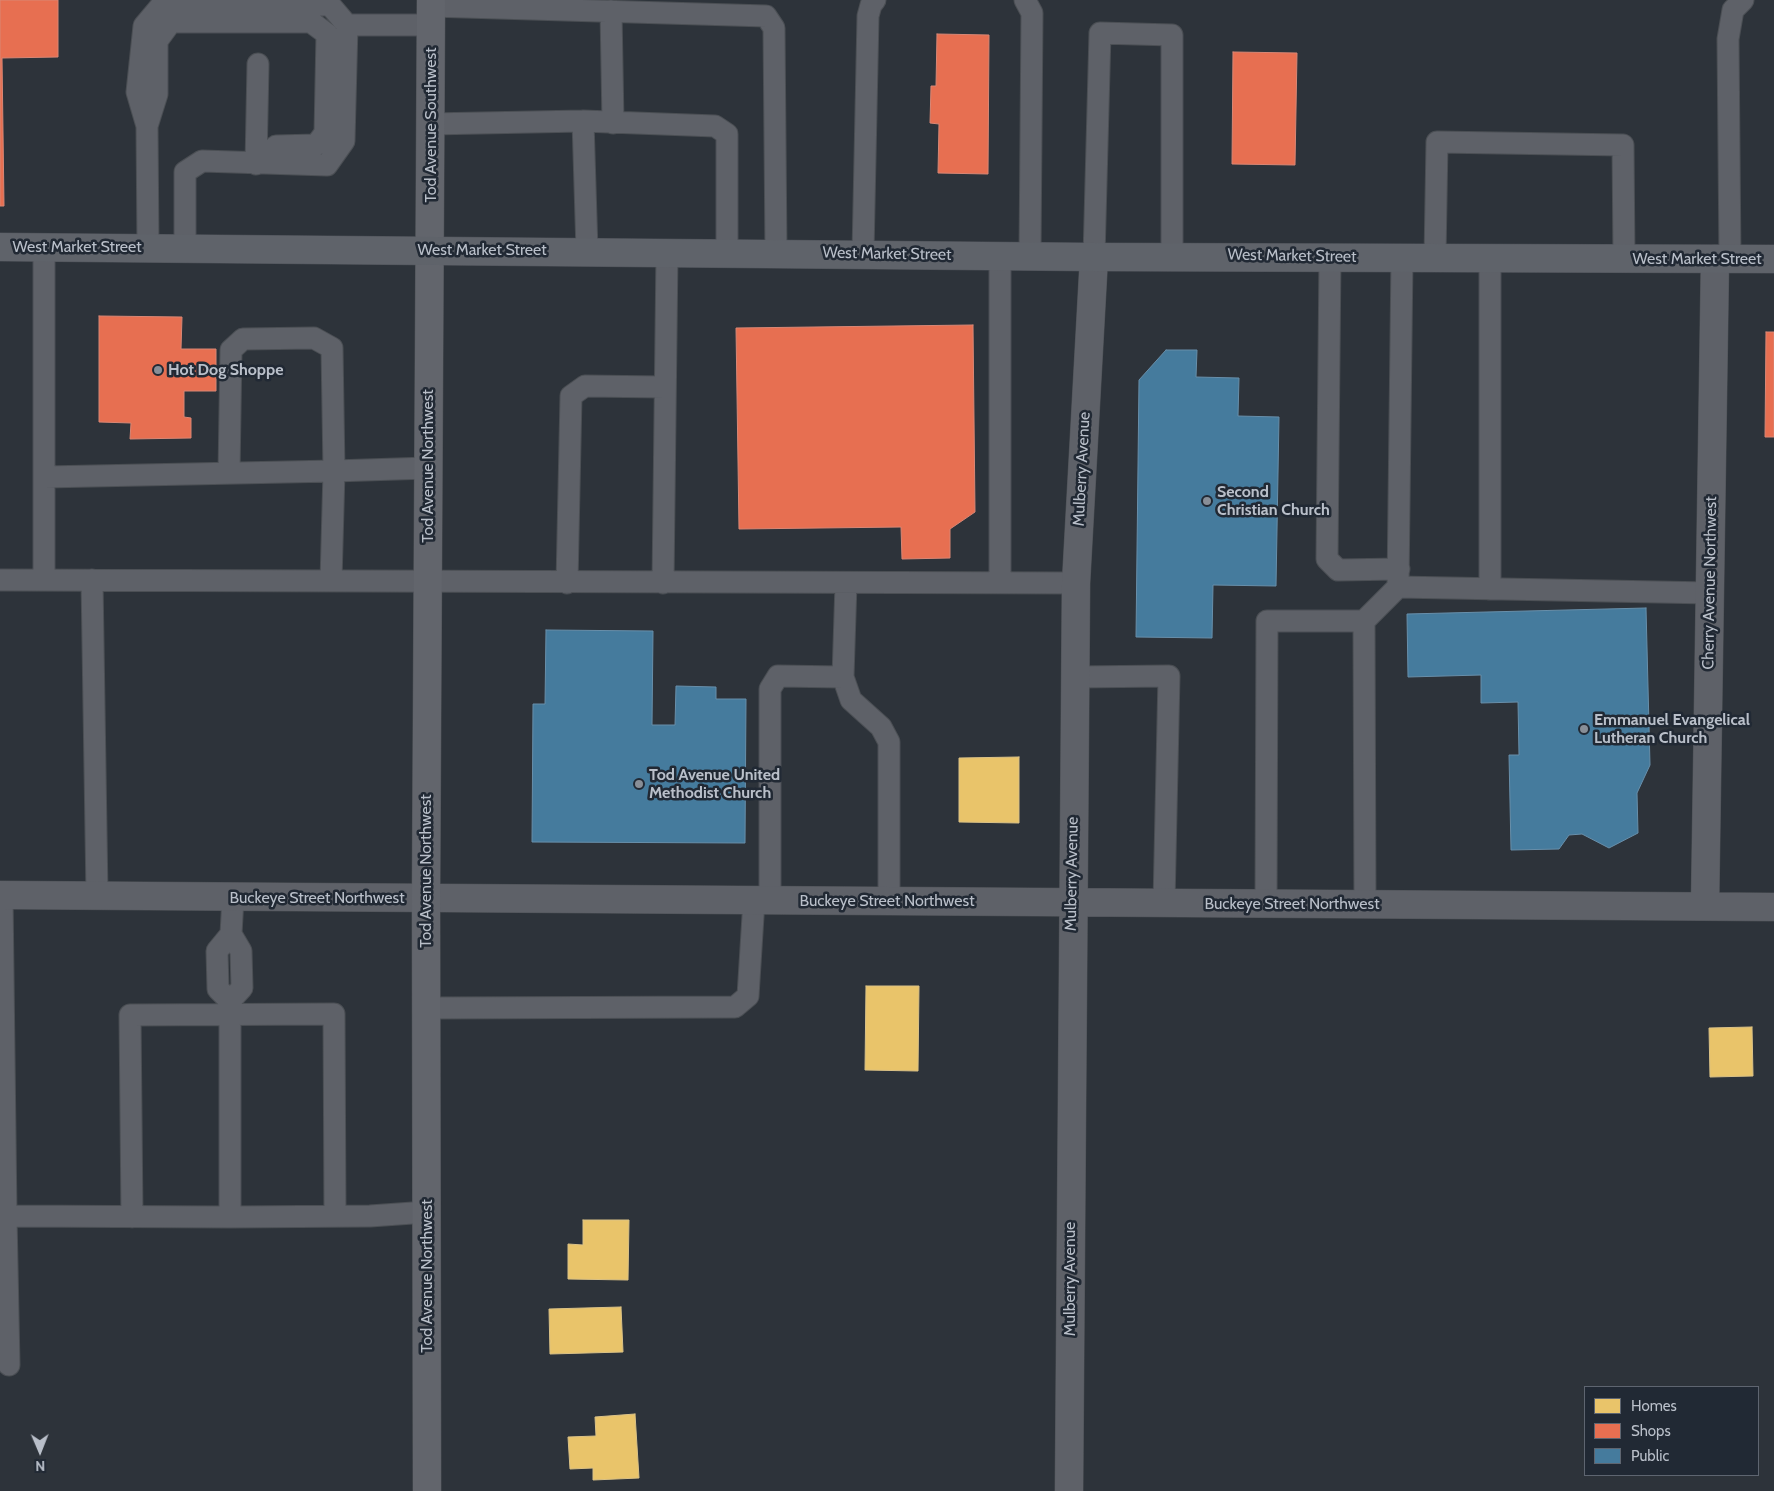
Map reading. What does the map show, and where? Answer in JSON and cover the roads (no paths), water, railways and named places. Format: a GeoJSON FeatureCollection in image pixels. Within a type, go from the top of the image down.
{"type":"FeatureCollection","features":[{"type":"Feature","properties":{"kind":"main road","name":"Tod Avenue Southwest"},"geometry":{"type":"LineString","coordinates":[[430,250],[431,10]]}},
{"type":"Feature","properties":{"kind":"main road","name":"West Market Street"},"geometry":{"type":"LineString","coordinates":[[0,247],[185,247],[1094,257],[1172,255],[1774,259]]}},
{"type":"Feature","properties":{"kind":"main road","name":"Tod Avenue Northwest"},"geometry":{"type":"LineString","coordinates":[[428,1491],[426,898],[430,250]]}},
{"type":"Feature","properties":{"kind":"street","name":"Mulberry Avenue"},"geometry":{"type":"LineString","coordinates":[[1069,1491],[1074,678],[1076,583],[1094,257]]}},
{"type":"Feature","properties":{"kind":"street","name":"Cherry Avenue Northwest"},"geometry":{"type":"LineString","coordinates":[[1705,906],[1710,593],[1722,259]]}},
{"type":"Feature","properties":{"kind":"street","name":"Buckeye Street Northwest"},"geometry":{"type":"LineString","coordinates":[[1,895],[1774,907]]}},
{"type":"Feature","properties":{"kind":"lane"},"geometry":{"type":"LineString","coordinates":[[864,254],[868,16],[870,5],[875,0]]}},
{"type":"Feature","properties":{"kind":"lane"},"geometry":{"type":"LineString","coordinates":[[1026,0],[1032,13],[1030,255]]}},
{"type":"Feature","properties":{"kind":"lane"},"geometry":{"type":"LineString","coordinates":[[1722,259],[1728,39],[1734,10],[1743,0]]}},
{"type":"Feature","properties":{"kind":"lane"},"geometry":{"type":"LineString","coordinates":[[148,248],[147,126],[137,92],[144,26],[165,2],[330,5],[347,26],[344,141],[327,165],[202,161],[185,172],[185,247]]}},
{"type":"Feature","properties":{"kind":"lane"},"geometry":{"type":"LineString","coordinates":[[347,26],[431,10],[611,11],[766,16],[774,28],[776,253]]}},
{"type":"Feature","properties":{"kind":"lane"},"geometry":{"type":"LineString","coordinates":[[611,11],[613,123]]}},
{"type":"Feature","properties":{"kind":"lane"},"geometry":{"type":"LineString","coordinates":[[147,126],[157,94],[157,41],[170,22],[311,22],[327,34],[325,133],[316,145],[276,146],[256,164]]}},
{"type":"Feature","properties":{"kind":"lane"},"geometry":{"type":"LineString","coordinates":[[1094,257],[1100,33],[1172,35],[1172,255]]}},
{"type":"Feature","properties":{"kind":"lane"},"geometry":{"type":"LineString","coordinates":[[256,164],[258,64]]}},
{"type":"Feature","properties":{"kind":"lane"},"geometry":{"type":"LineString","coordinates":[[583,122],[587,251]]}},
{"type":"Feature","properties":{"kind":"lane"},"geometry":{"type":"LineString","coordinates":[[430,124],[583,122],[715,126],[727,134],[727,252]]}},
{"type":"Feature","properties":{"kind":"lane"},"geometry":{"type":"LineString","coordinates":[[1435,257],[1437,142],[1623,145],[1624,258]]}},
{"type":"Feature","properties":{"kind":"lane"},"geometry":{"type":"LineString","coordinates":[[44,247],[44,580]]}},
{"type":"Feature","properties":{"kind":"lane"},"geometry":{"type":"LineString","coordinates":[[663,583],[667,252]]}},
{"type":"Feature","properties":{"kind":"lane"},"geometry":{"type":"LineString","coordinates":[[1000,255],[1000,584]]}},
{"type":"Feature","properties":{"kind":"lane"},"geometry":{"type":"LineString","coordinates":[[1330,257],[1327,559],[1338,570],[1490,589],[1710,593]]}},
{"type":"Feature","properties":{"kind":"lane"},"geometry":{"type":"LineString","coordinates":[[1365,904],[1364,621],[1398,578],[1402,257]]}},
{"type":"Feature","properties":{"kind":"lane"},"geometry":{"type":"LineString","coordinates":[[1490,258],[1490,589]]}},
{"type":"Feature","properties":{"kind":"lane"},"geometry":{"type":"LineString","coordinates":[[229,473],[231,350],[243,338],[314,338],[332,348],[334,471],[331,581]]}},
{"type":"Feature","properties":{"kind":"lane"},"geometry":{"type":"LineString","coordinates":[[567,583],[571,396],[585,386],[666,387]]}},
{"type":"Feature","properties":{"kind":"lane"},"geometry":{"type":"LineString","coordinates":[[45,477],[428,468]]}},
{"type":"Feature","properties":{"kind":"lane"},"geometry":{"type":"LineString","coordinates":[[0,580],[428,583],[1076,583]]}},
{"type":"Feature","properties":{"kind":"lane"},"geometry":{"type":"LineString","coordinates":[[92,580],[97,895]]}},
{"type":"Feature","properties":{"kind":"lane"},"geometry":{"type":"LineString","coordinates":[[846,583],[843,677],[851,700],[881,727],[889,742],[889,901]]}},
{"type":"Feature","properties":{"kind":"lane"},"geometry":{"type":"LineString","coordinates":[[1266,903],[1267,621],[1364,621]]}},
{"type":"Feature","properties":{"kind":"lane"},"geometry":{"type":"LineString","coordinates":[[426,1008],[735,1007],[748,996],[762,900],[770,689],[778,676],[843,677]]}},
{"type":"Feature","properties":{"kind":"lane"},"geometry":{"type":"LineString","coordinates":[[1074,678],[1169,676],[1164,903]]}},
{"type":"Feature","properties":{"kind":"lane"},"geometry":{"type":"LineString","coordinates":[[1,895],[9,1365]]}},
{"type":"Feature","properties":{"kind":"lane"},"geometry":{"type":"LineString","coordinates":[[230,1217],[230,1008],[218,989],[217,951],[231,934],[233,898]]}},
{"type":"Feature","properties":{"kind":"lane"},"geometry":{"type":"LineString","coordinates":[[132,1217],[130,1016],[230,1008],[334,1014],[335,1216]]}},
{"type":"Feature","properties":{"kind":"lane"},"geometry":{"type":"LineString","coordinates":[[6,1216],[230,1217],[335,1216],[427,1212]]}},
{"type":"Feature","properties":{"kind":"place","name":"Hot Dog Shoppe"},"geometry":{"type":"Point","coordinates":[158,370]}},
{"type":"Feature","properties":{"kind":"place","name":"Second Christian Church"},"geometry":{"type":"Point","coordinates":[1207,501]}},
{"type":"Feature","properties":{"kind":"place","name":"Emmanuel Evangelical Lutheran Church"},"geometry":{"type":"Point","coordinates":[1584,729]}},
{"type":"Feature","properties":{"kind":"place","name":"Tod Avenue United Methodist Church"},"geometry":{"type":"Point","coordinates":[639,784]}}]}
